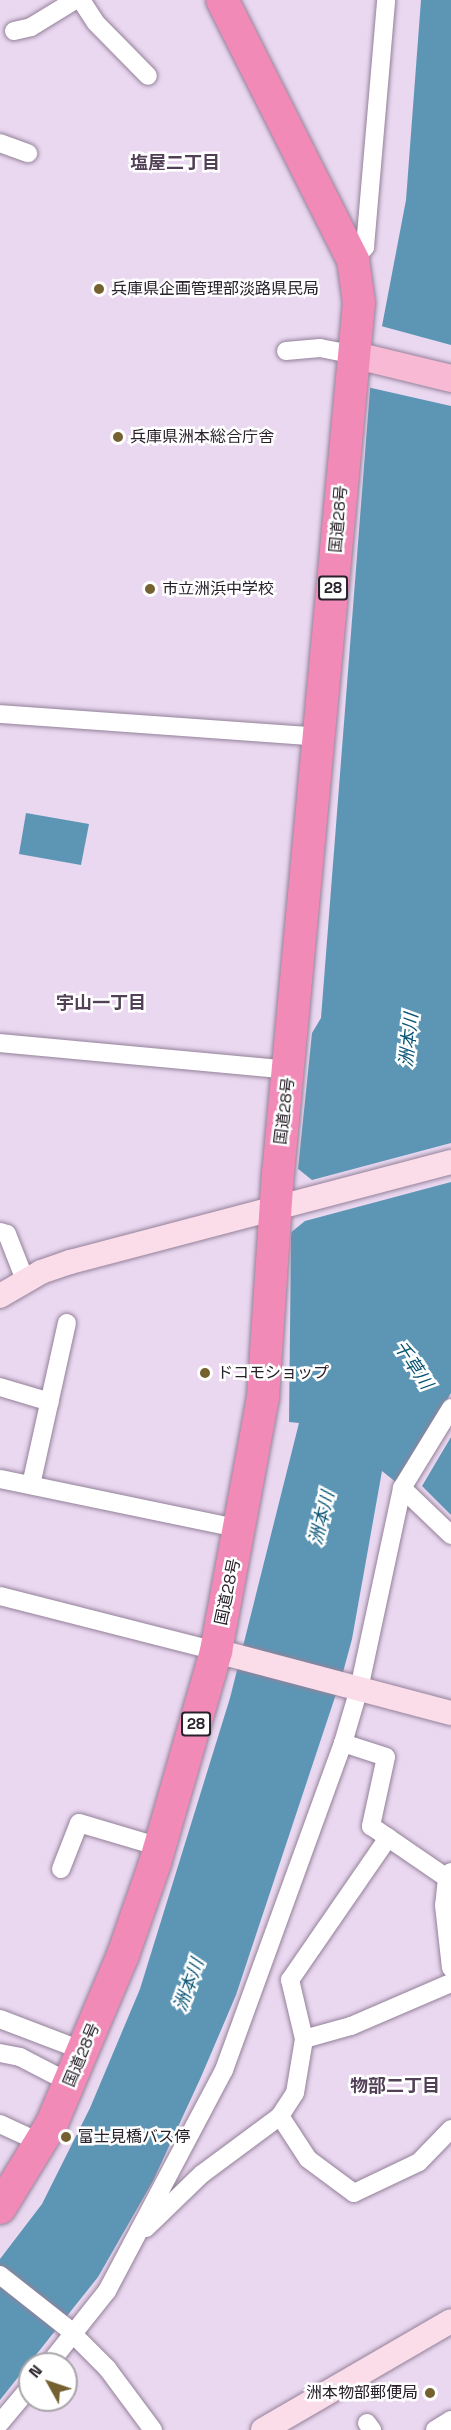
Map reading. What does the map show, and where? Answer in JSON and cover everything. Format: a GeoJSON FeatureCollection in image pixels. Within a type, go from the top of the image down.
{"type":"FeatureCollection","features":[{"type":"Feature","properties":{"kind":"highway","name":"国道28号"},"geometry":{"type":"LineString","coordinates":[[0,2208],[41,2143],[70,2083],[160,1847],[216,1651],[241,1529],[263,1397],[276,1206],[320,737],[363,357],[353,260],[222,4]]}},
{"type":"Feature","properties":{"kind":"main road"},"geometry":{"type":"LineString","coordinates":[[363,357],[451,378]]}},
{"type":"Feature","properties":{"kind":"street"},"geometry":{"type":"LineString","coordinates":[[14,31],[31,27],[75,0]]}},
{"type":"Feature","properties":{"kind":"street"},"geometry":{"type":"LineString","coordinates":[[81,0],[96,23],[148,76]]}},
{"type":"Feature","properties":{"kind":"street"},"geometry":{"type":"LineString","coordinates":[[353,260],[365,247],[386,0]]}},
{"type":"Feature","properties":{"kind":"street"},"geometry":{"type":"LineString","coordinates":[[0,143],[28,153]]}},
{"type":"Feature","properties":{"kind":"street"},"geometry":{"type":"LineString","coordinates":[[286,351],[320,348],[363,357]]}},
{"type":"Feature","properties":{"kind":"street"},"geometry":{"type":"LineString","coordinates":[[0,714],[320,737]]}},
{"type":"Feature","properties":{"kind":"street"},"geometry":{"type":"LineString","coordinates":[[0,1043],[290,1070]]}},
{"type":"Feature","properties":{"kind":"street"},"geometry":{"type":"LineString","coordinates":[[0,1296],[25,1280],[70,1262],[276,1206],[451,1162]]}},
{"type":"Feature","properties":{"kind":"street"},"geometry":{"type":"LineString","coordinates":[[0,1232],[7,1234],[25,1280]]}},
{"type":"Feature","properties":{"kind":"street"},"geometry":{"type":"LineString","coordinates":[[31,1485],[67,1323]]}},
{"type":"Feature","properties":{"kind":"street"},"geometry":{"type":"LineString","coordinates":[[0,1387],[50,1402]]}},
{"type":"Feature","properties":{"kind":"street"},"geometry":{"type":"LineString","coordinates":[[57,2352],[70,2331],[108,2291],[224,2070],[343,1743],[352,1687],[402,1488],[451,1408]]}},
{"type":"Feature","properties":{"kind":"street"},"geometry":{"type":"LineString","coordinates":[[0,1479],[241,1529]]}},
{"type":"Feature","properties":{"kind":"street"},"geometry":{"type":"LineString","coordinates":[[402,1488],[451,1534]]}},
{"type":"Feature","properties":{"kind":"street"},"geometry":{"type":"LineString","coordinates":[[0,1596],[251,1659],[451,1713]]}},
{"type":"Feature","properties":{"kind":"street"},"geometry":{"type":"LineString","coordinates":[[343,1743],[386,1757],[371,1826],[449,1875],[444,1905],[451,1968]]}},
{"type":"Feature","properties":{"kind":"street"},"geometry":{"type":"LineString","coordinates":[[61,1869],[79,1823],[160,1847]]}},
{"type":"Feature","properties":{"kind":"street"},"geometry":{"type":"LineString","coordinates":[[135,2239],[202,2174],[280,2116],[294,2094],[304,2039],[290,1980],[388,1838]]}},
{"type":"Feature","properties":{"kind":"street"},"geometry":{"type":"LineString","coordinates":[[304,2039],[351,2026],[451,1983]]}},
{"type":"Feature","properties":{"kind":"street"},"geometry":{"type":"LineString","coordinates":[[0,2019],[84,2051]]}},
{"type":"Feature","properties":{"kind":"street"},"geometry":{"type":"LineString","coordinates":[[0,2053],[20,2057],[70,2083]]}},
{"type":"Feature","properties":{"kind":"street"},"geometry":{"type":"LineString","coordinates":[[280,2116],[308,2159],[354,2193],[419,2162],[451,2129]]}},
{"type":"Feature","properties":{"kind":"street"},"geometry":{"type":"LineString","coordinates":[[0,2124],[41,2143]]}},
{"type":"Feature","properties":{"kind":"street"},"geometry":{"type":"LineString","coordinates":[[0,2275],[70,2331],[107,2368],[153,2430]]}},
{"type":"Feature","properties":{"kind":"street"},"geometry":{"type":"LineString","coordinates":[[263,2430],[451,2321]]}},
{"type":"Feature","properties":{"kind":"street"},"geometry":{"type":"LineString","coordinates":[[0,2423],[18,2401]]}},
{"type":"Feature","properties":{"kind":"street"},"geometry":{"type":"LineString","coordinates":[[435,2430],[451,2420]]}},
{"type":"Feature","properties":{"kind":"water"},"geometry":{"type":"Polygon","coordinates":[[[421,0],[451,0],[451,1393],[397,1483],[382,1471],[352,1639],[342,1676],[236,1995],[201,2077],[153,2181],[98,2277],[38,2352],[18,2352],[18,2377],[0,2400],[0,2259],[42,2204],[90,2108],[140,1989],[230,1698],[299,1423],[289,1422],[291,1237],[312,1033],[321,1018],[370,389],[406,200],[421,0]]]}},
{"type":"Feature","properties":{"kind":"water"},"geometry":{"type":"Polygon","coordinates":[[[26,813],[89,824],[81,865],[19,854],[26,813]]]}},
{"type":"Feature","properties":{"kind":"water"},"geometry":{"type":"Polygon","coordinates":[[[451,1436],[451,1515],[422,1486],[451,1436]]]}},
{"type":"Feature","properties":{"kind":"pier"},"geometry":{"type":"Polygon","coordinates":[[[381,326],[451,345],[451,406],[367,387],[381,326]]]}},
{"type":"Feature","properties":{"kind":"pier"},"geometry":{"type":"Polygon","coordinates":[[[451,1143],[451,1182],[305,1221],[289,1234],[297,1168],[312,1180],[451,1143]]]}},
{"type":"Feature","properties":{"kind":"pier"},"geometry":{"type":"Polygon","coordinates":[[[451,1433],[451,1437],[420,1489],[419,1484],[451,1433]]]}},
{"type":"Feature","properties":{"kind":"place","name":"兵庫県企画管理部淡路県民局"},"geometry":{"type":"Point","coordinates":[99,289]}},
{"type":"Feature","properties":{"kind":"place","name":"兵庫県洲本総合庁舎"},"geometry":{"type":"Point","coordinates":[118,437]}},
{"type":"Feature","properties":{"kind":"place","name":"市立洲浜中学校"},"geometry":{"type":"Point","coordinates":[150,589]}},
{"type":"Feature","properties":{"kind":"place","name":"ドコモショップ"},"geometry":{"type":"Point","coordinates":[205,1373]}},
{"type":"Feature","properties":{"kind":"place","name":"富士見橋バス停"},"geometry":{"type":"Point","coordinates":[66,2137]}},
{"type":"Feature","properties":{"kind":"place","name":"洲本物部郵便局"},"geometry":{"type":"Point","coordinates":[430,2393]}},
{"type":"Feature","properties":{"kind":"district","name":"塩屋二丁目"},"geometry":{"type":"Point","coordinates":[175,163]}},
{"type":"Feature","properties":{"kind":"district","name":"宇山一丁目"},"geometry":{"type":"Point","coordinates":[101,1003]}},
{"type":"Feature","properties":{"kind":"district","name":"物部二丁目"},"geometry":{"type":"Point","coordinates":[395,2086]}},
{"type":"Feature","properties":{"kind":"water label","name":"洲本川"},"geometry":{"type":"Point","coordinates":[409,1040]}},
{"type":"Feature","properties":{"kind":"water label","name":"千草川"},"geometry":{"type":"Point","coordinates":[413,1365]}},
{"type":"Feature","properties":{"kind":"water label","name":"洲本川"},"geometry":{"type":"Point","coordinates":[322,1518]}},
{"type":"Feature","properties":{"kind":"water label","name":"洲本川"},"geometry":{"type":"Point","coordinates":[189,1985]}}]}
